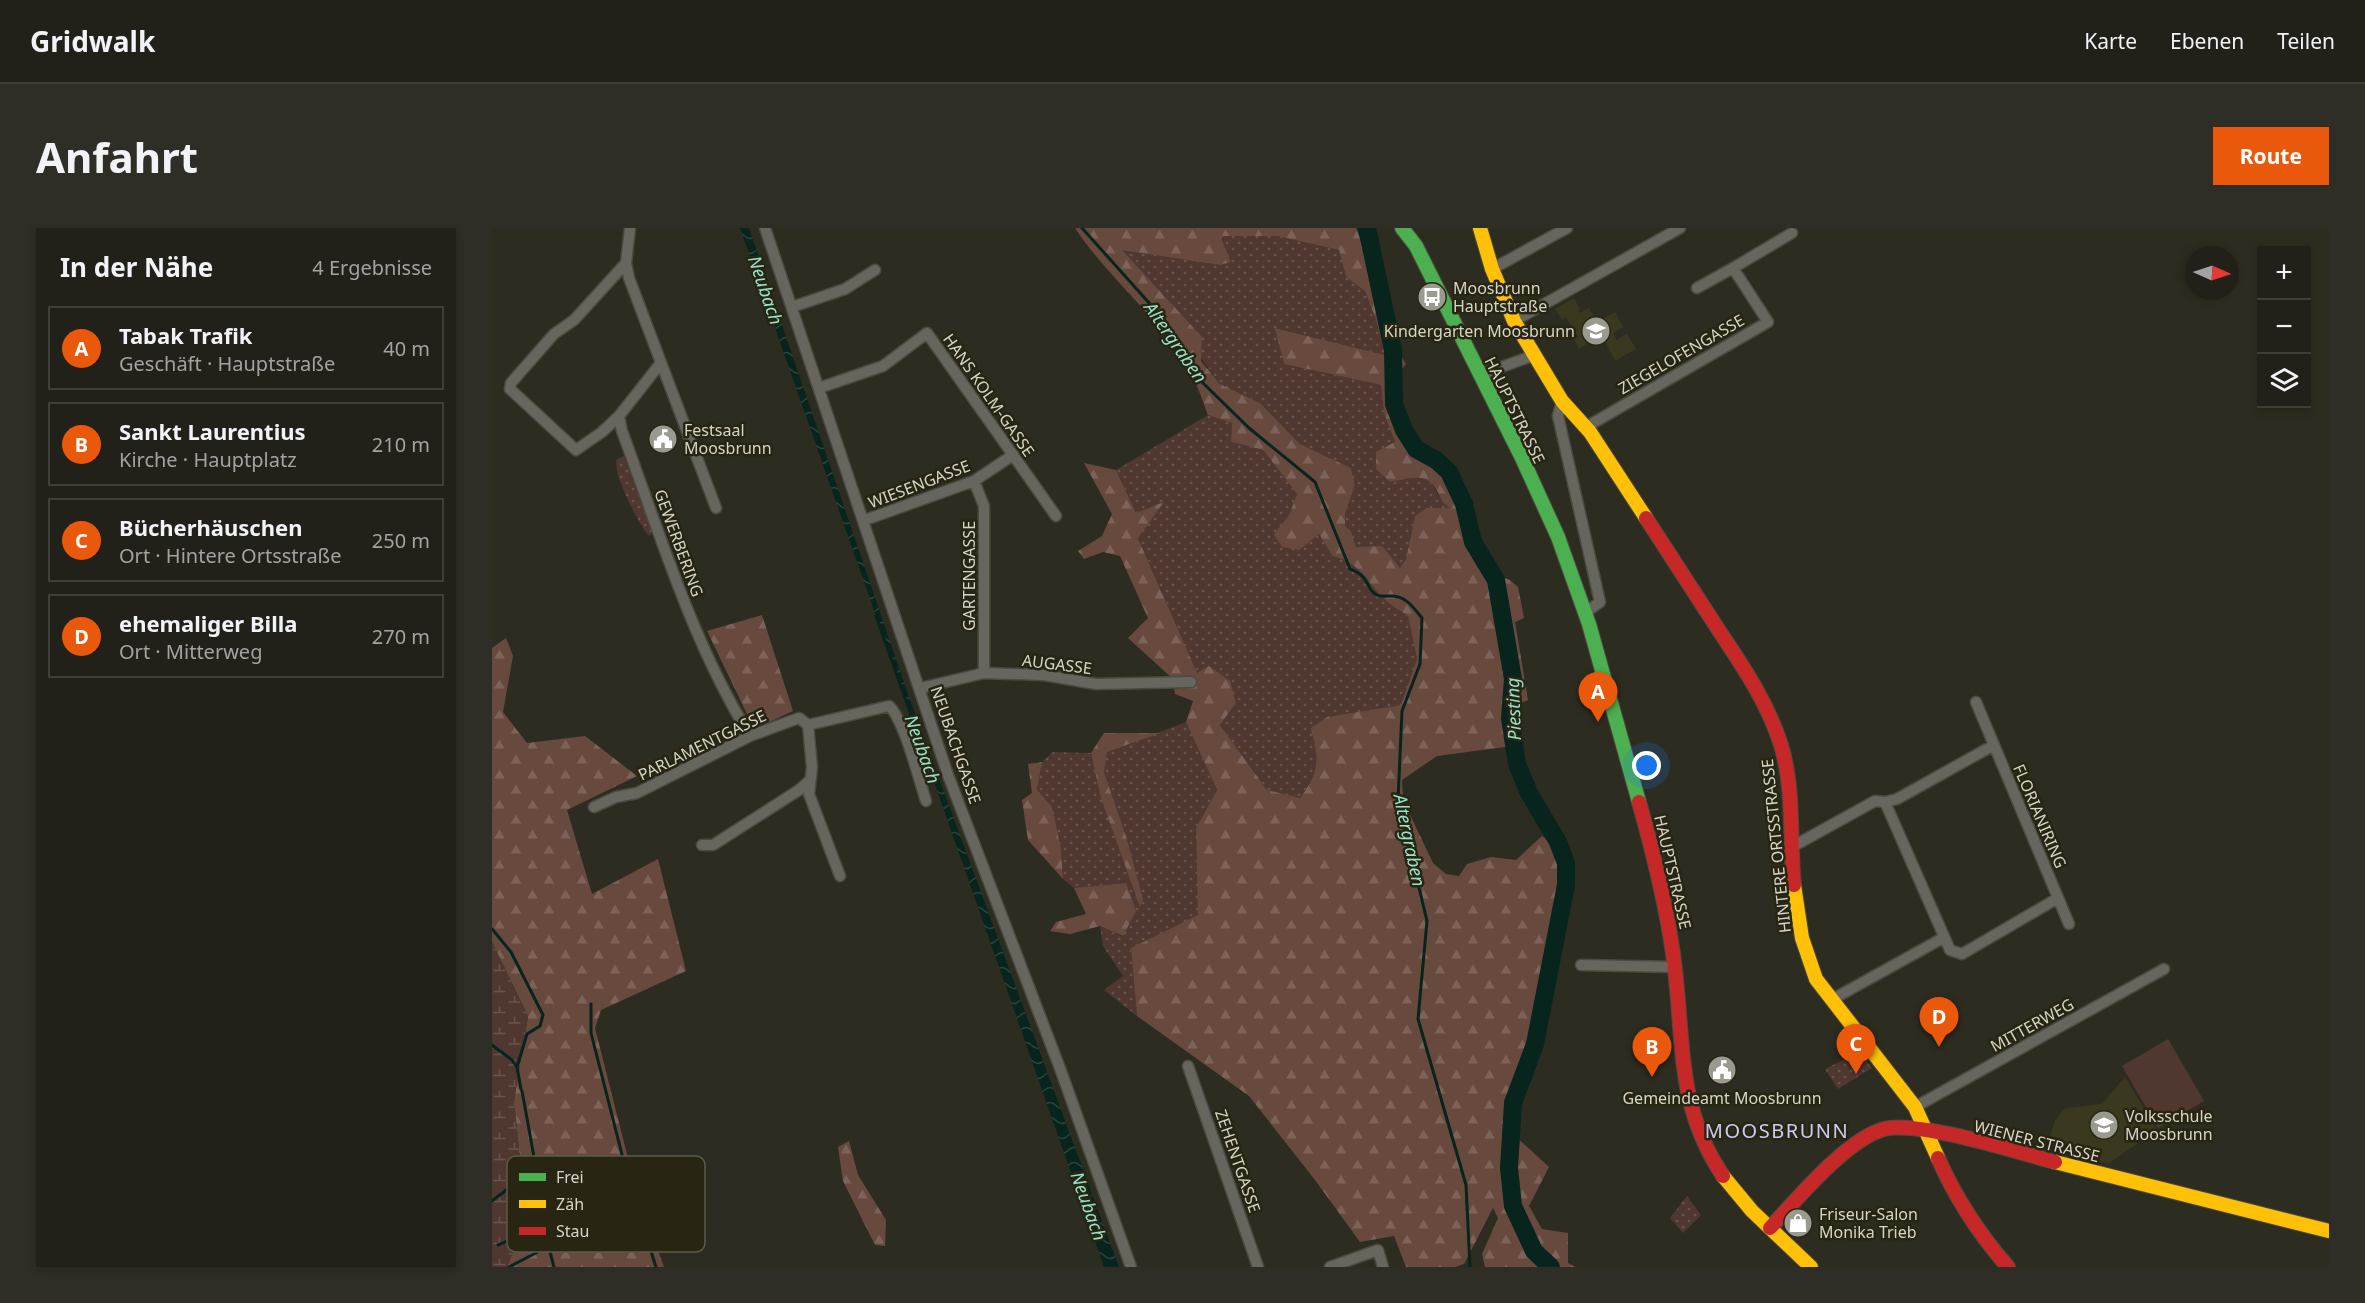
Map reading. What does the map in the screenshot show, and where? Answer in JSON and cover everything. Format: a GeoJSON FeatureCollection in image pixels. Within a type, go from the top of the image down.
{"type":"FeatureCollection","features":[{"type":"Feature","properties":{"kind":"main road","name":"HAUPTSTRASSE"},"geometry":{"type":"LineString","coordinates":[[1402,228],[1416,246],[1527,470],[1566,555],[1637,792],[1659,877],[1671,933],[1685,1076],[1695,1119],[1703,1143],[1717,1168],[1737,1194],[1770,1228]]}},
{"type":"Feature","properties":{"kind":"main road","name":"HINTERE ORTSSTRASSE"},"geometry":{"type":"LineString","coordinates":[[1480,228],[1492,269],[1514,321],[1534,355],[1562,401],[1586,427],[1761,694],[1781,746],[1789,786],[1792,817],[1790,848],[1796,906],[1802,938],[1816,979],[1915,1107],[1950,1183],[1993,1250],[2008,1267]]}},
{"type":"Feature","properties":{"kind":"main road","name":"WIENER STRASSE"},"geometry":{"type":"LineString","coordinates":[[1770,1228],[1843,1155],[1864,1138],[1883,1130],[1904,1127],[1925,1129],[2329,1230]]}},
{"type":"Feature","properties":{"kind":"main road"},"geometry":{"type":"LineString","coordinates":[[1770,1228],[1811,1267]]}},
{"type":"Feature","properties":{"kind":"street"},"geometry":{"type":"LineString","coordinates":[[630,228],[626,263],[629,278],[716,508]]}},
{"type":"Feature","properties":{"kind":"street","name":"NEUBACHGASSE"},"geometry":{"type":"LineString","coordinates":[[765,228],[865,520],[948,775],[1061,1071],[1131,1267]]}},
{"type":"Feature","properties":{"kind":"street"},"geometry":{"type":"LineString","coordinates":[[1492,269],[1567,228]]}},
{"type":"Feature","properties":{"kind":"street"},"geometry":{"type":"LineString","coordinates":[[1514,321],[1680,228]]}},
{"type":"Feature","properties":{"kind":"street"},"geometry":{"type":"LineString","coordinates":[[1697,288],[1792,233]]}},
{"type":"Feature","properties":{"kind":"street"},"geometry":{"type":"LineString","coordinates":[[626,263],[574,320],[554,334],[511,383],[510,389],[576,450],[602,432],[619,416],[660,364]]}},
{"type":"Feature","properties":{"kind":"street","name":"ZIEGELOFENGASSE"},"geometry":{"type":"LineString","coordinates":[[1586,427],[1768,322],[1733,268]]}},
{"type":"Feature","properties":{"kind":"street"},"geometry":{"type":"LineString","coordinates":[[792,307],[845,289],[874,270]]}},
{"type":"Feature","properties":{"kind":"street","name":"HANS KOLM-GASSE"},"geometry":{"type":"LineString","coordinates":[[819,388],[883,366],[927,333],[1056,516]]}},
{"type":"Feature","properties":{"kind":"street"},"geometry":{"type":"LineString","coordinates":[[1479,375],[1534,355]]}},
{"type":"Feature","properties":{"kind":"street","name":"HAUPTSTRASSE"},"geometry":{"type":"LineString","coordinates":[[1562,401],[1558,416],[1600,602],[1585,613]]}},
{"type":"Feature","properties":{"kind":"street","name":"GEWERBERING"},"geometry":{"type":"LineString","coordinates":[[619,416],[622,431],[689,613],[712,669],[750,736]]}},
{"type":"Feature","properties":{"kind":"street","name":"WIESENGASSE"},"geometry":{"type":"LineString","coordinates":[[865,520],[974,481],[1013,455]]}},
{"type":"Feature","properties":{"kind":"street","name":"GARTENGASSE"},"geometry":{"type":"LineString","coordinates":[[974,481],[984,506],[984,673]]}},
{"type":"Feature","properties":{"kind":"street","name":"AUGASSE"},"geometry":{"type":"LineString","coordinates":[[921,688],[984,673],[1029,674],[1096,684],[1191,682]]}},
{"type":"Feature","properties":{"kind":"street","name":"FLORIANIRING"},"geometry":{"type":"LineString","coordinates":[[1976,702],[2069,924]]}},
{"type":"Feature","properties":{"kind":"street"},"geometry":{"type":"LineString","coordinates":[[840,876],[809,794],[812,767],[808,725],[889,706],[904,734],[926,801]]}},
{"type":"Feature","properties":{"kind":"street","name":"PARLAMENTGASSE"},"geometry":{"type":"LineString","coordinates":[[594,807],[616,797],[637,793],[750,736],[799,718],[808,725]]}},
{"type":"Feature","properties":{"kind":"street"},"geometry":{"type":"LineString","coordinates":[[1790,848],[1875,801],[1885,802],[1897,799],[1995,745]]}},
{"type":"Feature","properties":{"kind":"street"},"geometry":{"type":"LineString","coordinates":[[702,845],[713,845],[799,790],[809,781]]}},
{"type":"Feature","properties":{"kind":"street"},"geometry":{"type":"LineString","coordinates":[[1885,802],[1950,950],[1962,954],[2058,898]]}},
{"type":"Feature","properties":{"kind":"street"},"geometry":{"type":"LineString","coordinates":[[1831,1000],[1944,938]]}},
{"type":"Feature","properties":{"kind":"street"},"geometry":{"type":"LineString","coordinates":[[1581,965],[1674,967]]}},
{"type":"Feature","properties":{"kind":"street","name":"MITTERWEG"},"geometry":{"type":"LineString","coordinates":[[1915,1107],[2164,969]]}},
{"type":"Feature","properties":{"kind":"street","name":"ZEHENTGASSE"},"geometry":{"type":"LineString","coordinates":[[1188,1066],[1258,1267]]}},
{"type":"Feature","properties":{"kind":"street"},"geometry":{"type":"LineString","coordinates":[[1330,1267],[1378,1250],[1383,1267]]}},
{"type":"Feature","properties":{"kind":"shaded area","name":"Kindergarten Moosbrunn"},"geometry":{"type":"Polygon","coordinates":[[[1574,298],[1580,313],[1589,308],[1596,320],[1586,325],[1587,328],[1615,312],[1623,327],[1613,333],[1616,340],[1627,334],[1636,349],[1615,361],[1602,335],[1579,349],[1574,339],[1578,337],[1566,317],[1562,320],[1555,309],[1574,298]]]}},
{"type":"Feature","properties":{"kind":"shaded area","name":"Volksschule Moosbrunn"},"geometry":{"type":"Polygon","coordinates":[[[2125,1077],[2157,1130],[2108,1164],[2047,1147],[2055,1120],[2065,1108],[2102,1104],[2125,1077]]]}},
{"type":"Feature","properties":{"kind":"green space"},"geometry":{"type":"Polygon","coordinates":[[[1075,228],[1356,228],[1383,298],[1390,339],[1406,364],[1392,381],[1395,404],[1404,414],[1419,443],[1435,452],[1461,501],[1467,539],[1490,573],[1510,580],[1518,587],[1524,618],[1515,622],[1528,700],[1515,706],[1520,745],[1437,756],[1402,780],[1403,800],[1433,863],[1446,874],[1459,876],[1467,864],[1491,857],[1516,860],[1542,836],[1560,847],[1561,873],[1549,961],[1513,1134],[1549,1167],[1529,1206],[1542,1229],[1568,1233],[1568,1263],[1575,1267],[1485,1267],[1482,1254],[1498,1218],[1493,1208],[1464,1264],[1455,1267],[1406,1267],[1394,1236],[1360,1242],[1249,1096],[1137,1016],[1131,948],[1198,915],[1196,828],[1217,790],[1186,722],[1193,701],[1175,694],[1173,679],[1128,638],[1148,618],[1120,556],[1103,552],[1084,559],[1078,551],[1102,536],[1112,514],[1084,463],[1116,470],[1136,513],[1164,502],[1138,538],[1197,673],[1209,666],[1230,681],[1236,703],[1220,725],[1267,790],[1300,798],[1307,789],[1316,765],[1311,728],[1327,717],[1401,705],[1417,659],[1408,616],[1385,600],[1357,568],[1332,556],[1319,534],[1299,550],[1282,547],[1274,534],[1289,515],[1297,494],[1263,450],[1231,442],[1232,423],[1208,415],[1194,379],[1176,349],[1075,228]],[[1220,236],[1231,262],[1220,265],[1122,250],[1202,337],[1201,361],[1220,384],[1260,403],[1300,444],[1351,468],[1355,485],[1345,514],[1345,526],[1351,531],[1356,547],[1382,546],[1400,568],[1406,559],[1415,516],[1427,508],[1450,508],[1443,502],[1436,488],[1429,481],[1413,478],[1390,482],[1376,469],[1376,452],[1395,442],[1384,413],[1381,385],[1284,364],[1275,328],[1385,355],[1376,320],[1365,291],[1346,277],[1339,250],[1277,236],[1220,236]]]}},
{"type":"Feature","properties":{"kind":"green space"},"geometry":{"type":"Polygon","coordinates":[[[1219,236],[1277,236],[1339,250],[1346,277],[1365,291],[1376,320],[1385,355],[1276,328],[1284,364],[1381,385],[1384,413],[1395,442],[1391,482],[1402,479],[1425,479],[1430,482],[1443,501],[1452,508],[1415,516],[1406,559],[1400,568],[1356,547],[1351,531],[1345,526],[1345,514],[1355,485],[1351,468],[1300,444],[1260,403],[1220,384],[1121,249],[1220,265],[1219,236]]]}},
{"type":"Feature","properties":{"kind":"green space"},"geometry":{"type":"Polygon","coordinates":[[[1208,415],[1232,423],[1231,442],[1263,450],[1297,494],[1289,515],[1274,534],[1319,534],[1332,556],[1357,568],[1385,600],[1408,616],[1417,659],[1402,705],[1327,717],[1312,728],[1317,757],[1316,765],[1311,781],[1299,799],[1267,790],[1220,725],[1236,703],[1197,674],[1138,537],[1163,503],[1136,513],[1116,470],[1208,415]]]}},
{"type":"Feature","properties":{"kind":"green space"},"geometry":{"type":"Polygon","coordinates":[[[624,456],[652,532],[649,536],[633,510],[618,475],[617,459],[624,456]]]}},
{"type":"Feature","properties":{"kind":"green space"},"geometry":{"type":"Polygon","coordinates":[[[762,615],[793,711],[765,724],[748,716],[707,631],[762,615]]]}},
{"type":"Feature","properties":{"kind":"green space"},"geometry":{"type":"Polygon","coordinates":[[[506,638],[513,656],[503,712],[527,743],[585,736],[637,776],[567,810],[592,894],[658,859],[686,971],[601,1010],[595,1028],[627,1156],[520,1156],[514,1101],[528,1016],[492,942],[492,648],[506,638]]]}},
{"type":"Feature","properties":{"kind":"green space"},"geometry":{"type":"Polygon","coordinates":[[[1186,722],[1217,790],[1196,828],[1199,915],[1131,948],[1137,1016],[1104,990],[1123,976],[1103,946],[1100,926],[1122,936],[1126,883],[1074,888],[1063,879],[1061,849],[1037,790],[1042,762],[1053,752],[1091,753],[1143,899],[1127,839],[1104,772],[1107,752],[1186,722]]]}},
{"type":"Feature","properties":{"kind":"green space"},"geometry":{"type":"Polygon","coordinates":[[[1104,733],[1160,733],[1107,752],[1104,772],[1127,839],[1143,899],[1140,907],[1101,798],[1091,753],[1104,733]]]}},
{"type":"Feature","properties":{"kind":"green space"},"geometry":{"type":"Polygon","coordinates":[[[1042,762],[1037,790],[1052,807],[1061,849],[1063,879],[1028,840],[1022,800],[1032,793],[1028,764],[1042,762]]]}},
{"type":"Feature","properties":{"kind":"green space"},"geometry":{"type":"Polygon","coordinates":[[[1126,883],[1136,911],[1123,936],[1100,926],[1070,934],[1050,931],[1056,922],[1086,914],[1074,888],[1126,883]]]}},
{"type":"Feature","properties":{"kind":"green space"},"geometry":{"type":"Polygon","coordinates":[[[492,942],[528,1016],[514,1101],[520,1156],[507,1156],[507,1252],[513,1252],[507,1267],[492,1267],[492,942]]]}},
{"type":"Feature","properties":{"kind":"green space"},"geometry":{"type":"Polygon","coordinates":[[[2168,1039],[2204,1101],[2158,1128],[2122,1066],[2168,1039]]]}},
{"type":"Feature","properties":{"kind":"green space"},"geometry":{"type":"Polygon","coordinates":[[[1859,1052],[1872,1068],[1838,1089],[1825,1069],[1859,1052]]]}},
{"type":"Feature","properties":{"kind":"green space"},"geometry":{"type":"Polygon","coordinates":[[[849,1141],[858,1175],[886,1220],[885,1246],[875,1245],[843,1181],[838,1147],[849,1141]]]}},
{"type":"Feature","properties":{"kind":"green space"},"geometry":{"type":"Polygon","coordinates":[[[1687,1196],[1701,1215],[1683,1233],[1670,1218],[1687,1196]]]}},
{"type":"Feature","properties":{"kind":"green space"},"geometry":{"type":"Polygon","coordinates":[[[513,1252],[659,1252],[664,1267],[507,1267],[513,1252]]]}},
{"type":"Feature","properties":{"kind":"water"},"geometry":{"type":"Polygon","coordinates":[[[740,228],[749,228],[909,697],[1119,1267],[1104,1267],[740,228]]]}},
{"type":"Feature","properties":{"kind":"waterway","name":"Altergraben"},"geometry":{"type":"LineString","coordinates":[[1082,228],[1159,314],[1203,383],[1249,428],[1315,482],[1350,569],[1365,579],[1373,593],[1401,598],[1409,603],[1422,618],[1420,664],[1402,711],[1398,800],[1427,921],[1418,1019],[1466,1185],[1470,1267]]}},
{"type":"Feature","properties":{"kind":"waterway","name":"Piesting"},"geometry":{"type":"LineString","coordinates":[[1367,228],[1393,350],[1394,404],[1404,430],[1416,449],[1436,460],[1449,472],[1464,504],[1473,542],[1496,580],[1513,679],[1510,718],[1517,764],[1529,793],[1558,842],[1566,863],[1566,885],[1535,1044],[1513,1103],[1509,1168],[1513,1206],[1534,1251],[1551,1267]]}},
{"type":"Feature","properties":{"kind":"waterway","name":"Neubach"},"geometry":{"type":"LineString","coordinates":[[876,616],[922,746]]}},
{"type":"Feature","properties":{"kind":"waterway"},"geometry":{"type":"LineString","coordinates":[[492,929],[511,952],[543,1015],[540,1026],[527,1034],[517,1067],[521,1089]]}},
{"type":"Feature","properties":{"kind":"waterway"},"geometry":{"type":"LineString","coordinates":[[591,1004],[591,1033],[622,1156]]}},
{"type":"Feature","properties":{"kind":"waterway"},"geometry":{"type":"LineString","coordinates":[[492,1045],[512,1060],[517,1067]]}},
{"type":"Feature","properties":{"kind":"waterway"},"geometry":{"type":"LineString","coordinates":[[522,1091],[534,1156]]}},
{"type":"Feature","properties":{"kind":"waterway"},"geometry":{"type":"LineString","coordinates":[[492,1201],[507,1190]]}},
{"type":"Feature","properties":{"kind":"waterway"},"geometry":{"type":"LineString","coordinates":[[498,1245],[507,1241]]}},
{"type":"Feature","properties":{"kind":"waterway"},"geometry":{"type":"LineString","coordinates":[[509,1267],[538,1252]]}},
{"type":"Feature","properties":{"kind":"waterway"},"geometry":{"type":"LineString","coordinates":[[550,1252],[554,1267]]}},
{"type":"Feature","properties":{"kind":"waterway"},"geometry":{"type":"LineString","coordinates":[[651,1252],[656,1267]]}},
{"type":"Feature","properties":{"kind":"traffic: fast"},"geometry":{"type":"LineString","coordinates":[[1402,228],[1416,246],[1522,458],[1558,537],[1589,624],[1639,802]]}},
{"type":"Feature","properties":{"kind":"traffic: slow"},"geometry":{"type":"LineString","coordinates":[[1480,228],[1492,269],[1514,321],[1562,401],[1590,432],[1646,518]]}},
{"type":"Feature","properties":{"kind":"traffic: slow"},"geometry":{"type":"LineString","coordinates":[[1794,885],[1802,938],[1816,979],[1915,1107],[1938,1158]]}},
{"type":"Feature","properties":{"kind":"traffic: slow"},"geometry":{"type":"LineString","coordinates":[[2055,1162],[2329,1231]]}},
{"type":"Feature","properties":{"kind":"traffic: slow"},"geometry":{"type":"LineString","coordinates":[[1723,1176],[1752,1211],[1811,1267]]}},
{"type":"Feature","properties":{"kind":"traffic: jam"},"geometry":{"type":"LineString","coordinates":[[1646,518],[1745,671],[1769,714],[1781,745],[1788,780],[1794,885]]}},
{"type":"Feature","properties":{"kind":"traffic: jam"},"geometry":{"type":"LineString","coordinates":[[1639,802],[1659,878],[1670,935],[1689,1095],[1696,1122],[1707,1149],[1723,1176]]}},
{"type":"Feature","properties":{"kind":"traffic: jam"},"geometry":{"type":"LineString","coordinates":[[1770,1228],[1839,1157],[1870,1135],[1884,1129],[1900,1127],[1943,1133],[2055,1162]]}},
{"type":"Feature","properties":{"kind":"traffic: jam"},"geometry":{"type":"LineString","coordinates":[[1938,1158],[1969,1215],[2008,1267]]}},
{"type":"Feature","properties":{"kind":"place","name":"Moosbrunn Hauptstraße"},"geometry":{"type":"Point","coordinates":[1432,297]}},
{"type":"Feature","properties":{"kind":"place","name":"Kindergarten Moosbrunn"},"geometry":{"type":"Point","coordinates":[1596,331]}},
{"type":"Feature","properties":{"kind":"place","name":"Festsaal Moosbrunn"},"geometry":{"type":"Point","coordinates":[663,439]}},
{"type":"Feature","properties":{"kind":"place","name":"Tabak Trafik"},"geometry":{"type":"Point","coordinates":[1598,722]}},
{"type":"Feature","properties":{"kind":"place","name":"ehemaliger Billa"},"geometry":{"type":"Point","coordinates":[1939,1047]}},
{"type":"Feature","properties":{"kind":"place","name":"Gemeindeamt Moosbrunn"},"geometry":{"type":"Point","coordinates":[1722,1070]}},
{"type":"Feature","properties":{"kind":"place","name":"Bücherhäuschen"},"geometry":{"type":"Point","coordinates":[1856,1074]}},
{"type":"Feature","properties":{"kind":"place","name":"Sankt Laurentius"},"geometry":{"type":"Point","coordinates":[1652,1077]}},
{"type":"Feature","properties":{"kind":"place","name":"Volksschule Moosbrunn"},"geometry":{"type":"Point","coordinates":[2104,1125]}},
{"type":"Feature","properties":{"kind":"place","name":"Friseur-Salon Monika Trieb"},"geometry":{"type":"Point","coordinates":[1798,1223]}},
{"type":"Feature","properties":{"kind":"district","name":"MOOSBRUNN"},"geometry":{"type":"Point","coordinates":[1777,1130]}}]}
